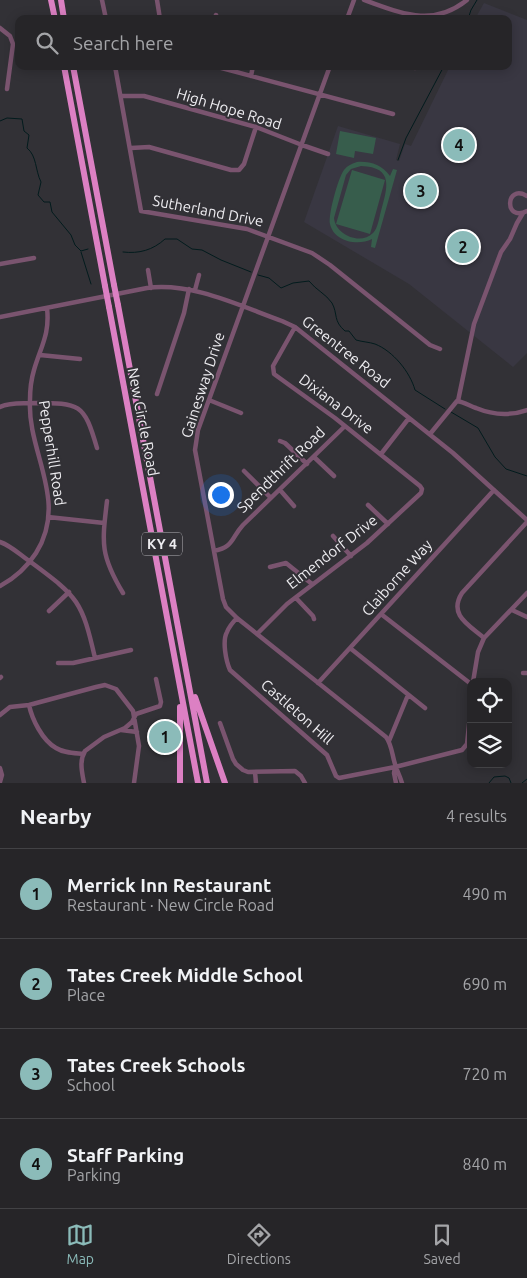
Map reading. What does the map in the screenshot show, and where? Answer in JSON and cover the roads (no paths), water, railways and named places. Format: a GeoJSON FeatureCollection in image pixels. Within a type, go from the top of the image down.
{"type":"FeatureCollection","features":[{"type":"Feature","properties":{"kind":"highway"},"geometry":{"type":"LineString","coordinates":[[51,0],[54,15]]}},
{"type":"Feature","properties":{"kind":"highway"},"geometry":{"type":"LineString","coordinates":[[61,0],[63,15]]}},
{"type":"Feature","properties":{"kind":"highway","name":"New Circle Road"},"geometry":{"type":"LineString","coordinates":[[65,70],[198,783]]}},
{"type":"Feature","properties":{"kind":"highway","name":"New Circle Road"},"geometry":{"type":"LineString","coordinates":[[74,70],[207,783]]}},
{"type":"Feature","properties":{"kind":"highway"},"geometry":{"type":"LineString","coordinates":[[175,613],[196,701],[225,783]]}},
{"type":"Feature","properties":{"kind":"highway"},"geometry":{"type":"LineString","coordinates":[[175,664],[181,716],[180,783]]}},
{"type":"Feature","properties":{"kind":"street"},"geometry":{"type":"LineString","coordinates":[[102,0],[105,15]]}},
{"type":"Feature","properties":{"kind":"street"},"geometry":{"type":"LineString","coordinates":[[157,0],[159,15]]}},
{"type":"Feature","properties":{"kind":"street"},"geometry":{"type":"LineString","coordinates":[[348,15],[354,0]]}},
{"type":"Feature","properties":{"kind":"street"},"geometry":{"type":"LineString","coordinates":[[364,0],[403,14],[413,15]]}},
{"type":"Feature","properties":{"kind":"street"},"geometry":{"type":"LineString","coordinates":[[428,15],[445,12],[467,0]]}},
{"type":"Feature","properties":{"kind":"street"},"geometry":{"type":"LineString","coordinates":[[0,28],[10,36],[13,44],[7,89]]}},
{"type":"Feature","properties":{"kind":"street","name":"Sutherland Drive"},"geometry":{"type":"LineString","coordinates":[[116,70],[141,211],[247,229],[316,255],[430,345],[440,349]]}},
{"type":"Feature","properties":{"kind":"street"},"geometry":{"type":"LineString","coordinates":[[229,70],[393,114]]}},
{"type":"Feature","properties":{"kind":"street"},"geometry":{"type":"LineString","coordinates":[[251,76],[252,70]]}},
{"type":"Feature","properties":{"kind":"street","name":"Gainesway Drive"},"geometry":{"type":"LineString","coordinates":[[329,70],[196,436],[195,450],[224,604],[237,618],[384,735],[389,741]]}},
{"type":"Feature","properties":{"kind":"street","name":"High Hope Road"},"geometry":{"type":"LineString","coordinates":[[121,96],[144,96],[256,128],[328,154]]}},
{"type":"Feature","properties":{"kind":"street"},"geometry":{"type":"LineString","coordinates":[[131,148],[149,147],[238,170],[244,164],[256,128]]}},
{"type":"Feature","properties":{"kind":"street"},"geometry":{"type":"LineString","coordinates":[[516,223],[510,204],[513,196],[520,193],[527,196]]}},
{"type":"Feature","properties":{"kind":"street"},"geometry":{"type":"LineString","coordinates":[[513,211],[525,212]]}},
{"type":"Feature","properties":{"kind":"street"},"geometry":{"type":"LineString","coordinates":[[430,434],[458,401],[472,327],[500,252],[510,239],[516,223],[525,212]]}},
{"type":"Feature","properties":{"kind":"street"},"geometry":{"type":"LineString","coordinates":[[0,264],[34,258]]}},
{"type":"Feature","properties":{"kind":"street"},"geometry":{"type":"LineString","coordinates":[[148,270],[151,288]]}},
{"type":"Feature","properties":{"kind":"street"},"geometry":{"type":"LineString","coordinates":[[195,290],[199,275]]}},
{"type":"Feature","properties":{"kind":"street","name":"Greentree Road"},"geometry":{"type":"LineString","coordinates":[[0,317],[169,286],[195,290],[282,321],[295,327],[430,434],[527,521]]}},
{"type":"Feature","properties":{"kind":"street"},"geometry":{"type":"LineString","coordinates":[[157,394],[184,313],[189,289]]}},
{"type":"Feature","properties":{"kind":"street","name":"Pepperhill Road"},"geometry":{"type":"LineString","coordinates":[[0,586],[18,574],[30,562],[41,543],[48,516],[49,501],[46,482],[33,430],[29,404],[32,375],[47,334],[47,308]]}},
{"type":"Feature","properties":{"kind":"street","name":"Dixiana Drive"},"geometry":{"type":"LineString","coordinates":[[295,327],[272,366],[274,374],[381,454],[420,486],[422,490]]}},
{"type":"Feature","properties":{"kind":"street"},"geometry":{"type":"LineString","coordinates":[[40,355],[80,359]]}},
{"type":"Feature","properties":{"kind":"street"},"geometry":{"type":"LineString","coordinates":[[209,400],[241,412]]}},
{"type":"Feature","properties":{"kind":"street"},"geometry":{"type":"LineString","coordinates":[[458,401],[485,412],[497,414],[514,414],[527,410]]}},
{"type":"Feature","properties":{"kind":"street"},"geometry":{"type":"LineString","coordinates":[[0,408],[9,404],[67,404],[78,409],[86,417],[97,448]]}},
{"type":"Feature","properties":{"kind":"street"},"geometry":{"type":"LineString","coordinates":[[381,454],[410,418]]}},
{"type":"Feature","properties":{"kind":"street","name":"Spendthrift Road"},"geometry":{"type":"LineString","coordinates":[[214,551],[231,544],[243,524],[345,426]]}},
{"type":"Feature","properties":{"kind":"street"},"geometry":{"type":"LineString","coordinates":[[280,440],[285,442],[306,464]]}},
{"type":"Feature","properties":{"kind":"street"},"geometry":{"type":"LineString","coordinates":[[314,457],[334,476]]}},
{"type":"Feature","properties":{"kind":"street"},"geometry":{"type":"LineString","coordinates":[[244,471],[271,498]]}},
{"type":"Feature","properties":{"kind":"street"},"geometry":{"type":"LineString","coordinates":[[280,490],[294,506]]}},
{"type":"Feature","properties":{"kind":"street","name":"Elmendorf Drive"},"geometry":{"type":"LineString","coordinates":[[257,634],[312,584],[351,556],[388,524],[422,490]]}},
{"type":"Feature","properties":{"kind":"street","name":"Claiborne Way"},"geometry":{"type":"LineString","coordinates":[[318,683],[494,490]]}},
{"type":"Feature","properties":{"kind":"street"},"geometry":{"type":"LineString","coordinates":[[107,501],[103,543],[105,558],[123,592]]}},
{"type":"Feature","properties":{"kind":"street"},"geometry":{"type":"LineString","coordinates":[[368,505],[388,524]]}},
{"type":"Feature","properties":{"kind":"street"},"geometry":{"type":"LineString","coordinates":[[48,516],[104,523]]}},
{"type":"Feature","properties":{"kind":"street"},"geometry":{"type":"LineString","coordinates":[[484,638],[460,616],[457,608],[458,600],[462,593],[527,521]]}},
{"type":"Feature","properties":{"kind":"street"},"geometry":{"type":"LineString","coordinates":[[333,536],[351,556]]}},
{"type":"Feature","properties":{"kind":"street"},"geometry":{"type":"LineString","coordinates":[[0,542],[8,544],[69,592],[79,605],[86,619],[95,658]]}},
{"type":"Feature","properties":{"kind":"street"},"geometry":{"type":"LineString","coordinates":[[270,567],[286,562],[312,584]]}},
{"type":"Feature","properties":{"kind":"street"},"geometry":{"type":"LineString","coordinates":[[49,611],[69,592]]}},
{"type":"Feature","properties":{"kind":"street"},"geometry":{"type":"LineString","coordinates":[[473,678],[478,652],[484,638],[527,593]]}},
{"type":"Feature","properties":{"kind":"street"},"geometry":{"type":"LineString","coordinates":[[296,598],[314,619]]}},
{"type":"Feature","properties":{"kind":"street"},"geometry":{"type":"LineString","coordinates":[[512,610],[527,617]]}},
{"type":"Feature","properties":{"kind":"street"},"geometry":{"type":"LineString","coordinates":[[381,614],[467,679]]}},
{"type":"Feature","properties":{"kind":"street","name":"Castleton Hill"},"geometry":{"type":"LineString","coordinates":[[237,618],[226,633],[225,638],[230,670],[327,755],[338,778],[395,767]]}},
{"type":"Feature","properties":{"kind":"street"},"geometry":{"type":"LineString","coordinates":[[350,648],[425,708]]}},
{"type":"Feature","properties":{"kind":"street"},"geometry":{"type":"LineString","coordinates":[[58,663],[72,663],[131,650]]}},
{"type":"Feature","properties":{"kind":"street"},"geometry":{"type":"LineString","coordinates":[[84,783],[81,763],[83,754],[104,738],[129,725],[136,714],[160,705],[156,679]]}},
{"type":"Feature","properties":{"kind":"street"},"geometry":{"type":"LineString","coordinates":[[0,714],[10,707],[29,705],[105,685],[118,692],[133,711],[137,732],[138,756],[134,783]]}},
{"type":"Feature","properties":{"kind":"street"},"geometry":{"type":"LineString","coordinates":[[396,783],[395,767],[389,741],[408,695]]}},
{"type":"Feature","properties":{"kind":"street"},"geometry":{"type":"LineString","coordinates":[[29,705],[34,721],[53,746],[67,752],[83,754]]}},
{"type":"Feature","properties":{"kind":"street"},"geometry":{"type":"LineString","coordinates":[[220,723],[236,764],[243,770],[255,772],[295,771],[305,783]]}},
{"type":"Feature","properties":{"kind":"street"},"geometry":{"type":"LineString","coordinates":[[395,767],[465,748],[469,723]]}},
{"type":"Feature","properties":{"kind":"street"},"geometry":{"type":"LineString","coordinates":[[122,730],[137,732]]}},
{"type":"Feature","properties":{"kind":"street"},"geometry":{"type":"LineString","coordinates":[[395,767],[399,772],[402,783]]}},
{"type":"Feature","properties":{"kind":"street"},"geometry":{"type":"LineString","coordinates":[[0,768],[2,775],[0,782]]}},
{"type":"Feature","properties":{"kind":"street"},"geometry":{"type":"LineString","coordinates":[[255,772],[256,783]]}},
{"type":"Feature","properties":{"kind":"waterway"},"geometry":{"type":"LineString","coordinates":[[469,15],[477,0]]}},
{"type":"Feature","properties":{"kind":"waterway"},"geometry":{"type":"LineString","coordinates":[[398,160],[406,138],[442,70]]}},
{"type":"Feature","properties":{"kind":"waterway"},"geometry":{"type":"LineString","coordinates":[[0,121],[7,118],[22,119],[24,131],[29,135],[27,148],[33,155],[41,182],[38,195],[44,202],[50,202],[52,212],[71,235],[75,245],[81,251],[88,249]]}},
{"type":"Feature","properties":{"kind":"waterway"},"geometry":{"type":"LineString","coordinates":[[123,252],[140,252],[156,246],[165,239],[177,239],[192,249],[202,250],[251,272]]}},
{"type":"Feature","properties":{"kind":"waterway"},"geometry":{"type":"LineString","coordinates":[[81,252],[91,284]]}},
{"type":"Feature","properties":{"kind":"waterway"},"geometry":{"type":"LineString","coordinates":[[258,275],[269,278],[281,288],[293,283],[309,281],[332,303],[337,321],[345,331],[349,331],[356,340],[382,347],[405,369],[415,390],[445,409]]}},
{"type":"Feature","properties":{"kind":"waterway"},"geometry":{"type":"LineString","coordinates":[[451,412],[478,428],[495,457],[506,469],[527,476]]}},
{"type":"Feature","properties":{"kind":"waterway"},"geometry":{"type":"LineString","coordinates":[[489,783],[494,777],[505,776],[509,778],[511,783]]}},
{"type":"Feature","properties":{"kind":"waterway"},"geometry":{"type":"LineString","coordinates":[[522,783],[527,779]]}},
{"type":"Feature","properties":{"kind":"place","name":"Staff Parking"},"geometry":{"type":"Point","coordinates":[459,145]}},
{"type":"Feature","properties":{"kind":"place","name":"Tates Creek Schools"},"geometry":{"type":"Point","coordinates":[421,191]}},
{"type":"Feature","properties":{"kind":"place","name":"Tates Creek Middle School"},"geometry":{"type":"Point","coordinates":[463,247]}},
{"type":"Feature","properties":{"kind":"place","name":"Merrick Inn Restaurant"},"geometry":{"type":"Point","coordinates":[165,737]}}]}
